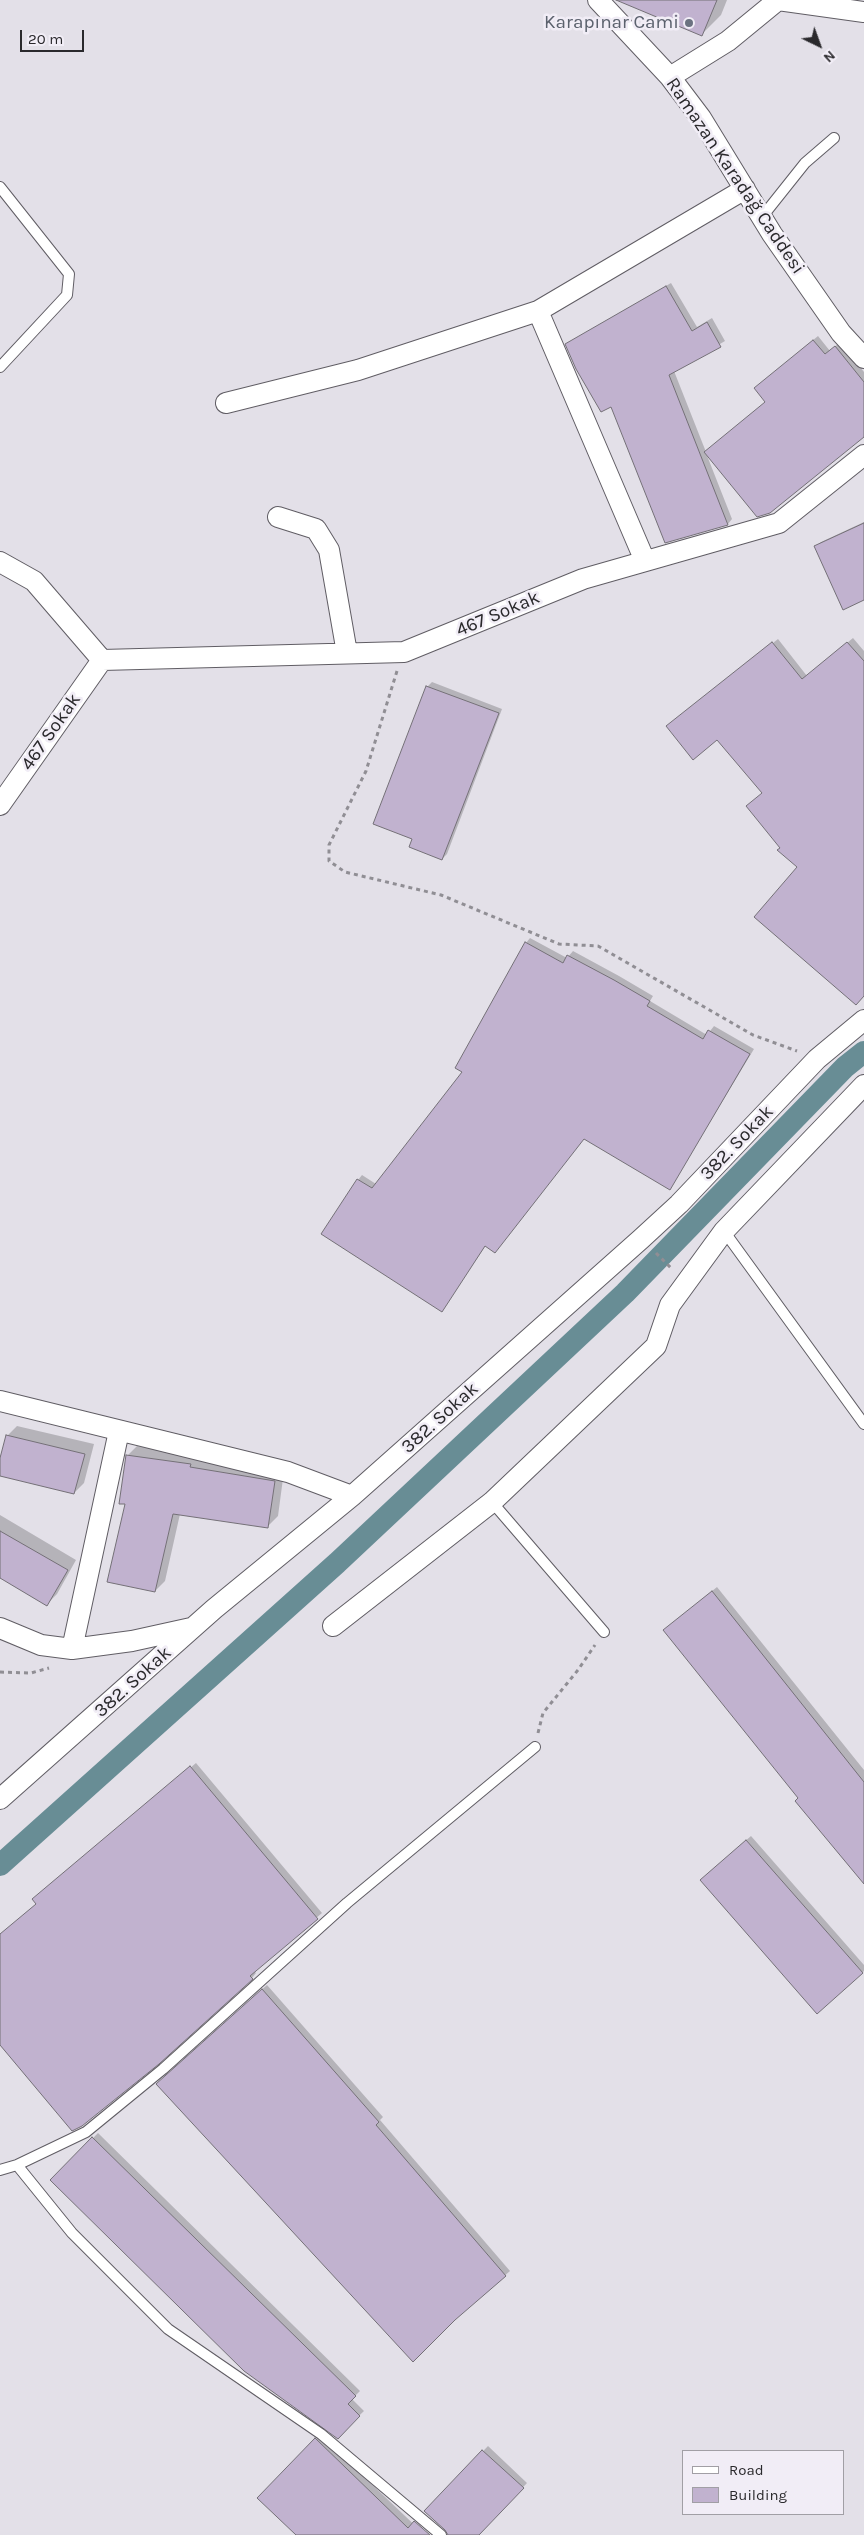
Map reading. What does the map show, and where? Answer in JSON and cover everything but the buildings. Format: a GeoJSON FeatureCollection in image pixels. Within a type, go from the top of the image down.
{"type":"FeatureCollection","features":[{"type":"Feature","properties":{"kind":"street","name":"Ramazan Karadağ Caddesi"},"geometry":{"type":"LineString","coordinates":[[598,0],[670,77],[701,118],[762,217],[841,333],[864,358]]}},
{"type":"Feature","properties":{"kind":"street"},"geometry":{"type":"LineString","coordinates":[[670,77],[728,41],[778,0],[864,12]]}},
{"type":"Feature","properties":{"kind":"street"},"geometry":{"type":"LineString","coordinates":[[226,403],[358,370],[538,311],[745,189]]}},
{"type":"Feature","properties":{"kind":"street"},"geometry":{"type":"LineString","coordinates":[[538,311],[645,561]]}},
{"type":"Feature","properties":{"kind":"street","name":"467 Sokak"},"geometry":{"type":"LineString","coordinates":[[0,805],[102,660],[404,652],[583,579],[779,523],[864,456]]}},
{"type":"Feature","properties":{"kind":"street"},"geometry":{"type":"LineString","coordinates":[[278,517],[316,529],[328,550],[347,653]]}},
{"type":"Feature","properties":{"kind":"street"},"geometry":{"type":"LineString","coordinates":[[0,562],[34,582],[102,660]]}},
{"type":"Feature","properties":{"kind":"street","name":"382. Sokak"},"geometry":{"type":"LineString","coordinates":[[0,1799],[193,1628],[352,1496],[673,1210],[817,1059],[864,1020]]}},
{"type":"Feature","properties":{"kind":"street"},"geometry":{"type":"LineString","coordinates":[[332,1626],[492,1502],[656,1346],[670,1305],[724,1231],[864,1085]]}},
{"type":"Feature","properties":{"kind":"street"},"geometry":{"type":"LineString","coordinates":[[0,1401],[288,1472],[352,1496]]}},
{"type":"Feature","properties":{"kind":"street"},"geometry":{"type":"LineString","coordinates":[[72,1649],[119,1430]]}},
{"type":"Feature","properties":{"kind":"street"},"geometry":{"type":"LineString","coordinates":[[0,1628],[41,1646],[72,1649],[132,1641],[193,1628]]}},
{"type":"Feature","properties":{"kind":"lane"},"geometry":{"type":"LineString","coordinates":[[762,217],[805,163],[834,138]]}},
{"type":"Feature","properties":{"kind":"lane"},"geometry":{"type":"LineString","coordinates":[[0,187],[70,274],[67,295],[0,367]]}},
{"type":"Feature","properties":{"kind":"lane"},"geometry":{"type":"LineString","coordinates":[[724,1231],[864,1424]]}},
{"type":"Feature","properties":{"kind":"lane"},"geometry":{"type":"LineString","coordinates":[[492,1502],[604,1632]]}},
{"type":"Feature","properties":{"kind":"lane"},"geometry":{"type":"LineString","coordinates":[[0,2170],[17,2165],[86,2132],[163,2068],[347,1902],[535,1747]]}},
{"type":"Feature","properties":{"kind":"lane"},"geometry":{"type":"LineString","coordinates":[[17,2165],[72,2233],[168,2329],[321,2434],[441,2535]]}},
{"type":"Feature","properties":{"kind":"path"},"geometry":{"type":"LineString","coordinates":[[404,652],[366,771],[329,845],[329,861],[345,872],[441,895],[559,944],[598,946],[752,1036],[817,1059]]}},
{"type":"Feature","properties":{"kind":"path"},"geometry":{"type":"LineString","coordinates":[[653,1251],[674,1271]]}},
{"type":"Feature","properties":{"kind":"path"},"geometry":{"type":"LineString","coordinates":[[535,1747],[543,1712],[578,1670],[604,1632]]}},
{"type":"Feature","properties":{"kind":"waterway"},"geometry":{"type":"LineString","coordinates":[[0,1865],[337,1563],[625,1293],[845,1067],[864,1052]]}},
{"type":"Feature","properties":{"kind":"place","name":"Karapınar Cami"},"geometry":{"type":"Point","coordinates":[689,23]}}]}
